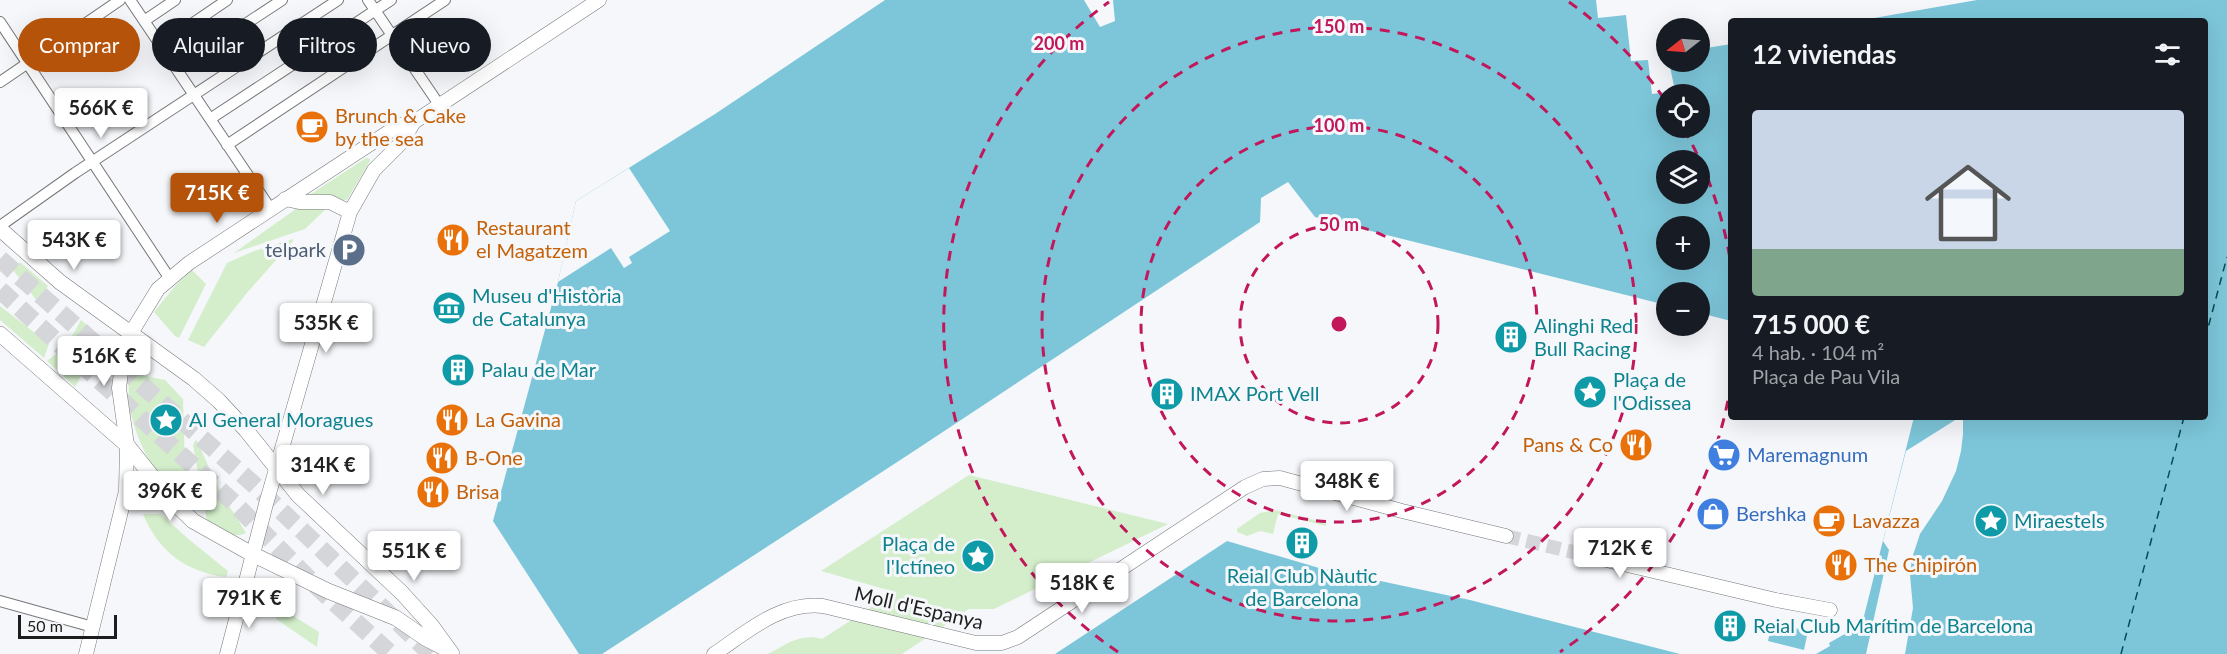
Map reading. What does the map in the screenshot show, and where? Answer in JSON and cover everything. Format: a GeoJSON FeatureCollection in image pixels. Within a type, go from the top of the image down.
{"type":"FeatureCollection","features":[{"type":"Feature","properties":{"kind":"main road"},"geometry":{"type":"LineString","coordinates":[[0,227],[60,282],[204,387],[235,417],[308,505],[402,593],[431,625],[450,652]]}},
{"type":"Feature","properties":{"kind":"main road"},"geometry":{"type":"LineString","coordinates":[[0,334],[127,445],[170,500],[193,521],[252,554],[328,591],[396,618],[450,652]]}},
{"type":"Feature","properties":{"kind":"street"},"geometry":{"type":"LineString","coordinates":[[94,18],[120,0]]}},
{"type":"Feature","properties":{"kind":"street"},"geometry":{"type":"LineString","coordinates":[[130,0],[152,32]]}},
{"type":"Feature","properties":{"kind":"street"},"geometry":{"type":"LineString","coordinates":[[144,21],[175,0]]}},
{"type":"Feature","properties":{"kind":"street"},"geometry":{"type":"LineString","coordinates":[[201,18],[227,0]]}},
{"type":"Feature","properties":{"kind":"street"},"geometry":{"type":"LineString","coordinates":[[255,18],[282,0]]}},
{"type":"Feature","properties":{"kind":"street"},"geometry":{"type":"LineString","coordinates":[[0,227],[6,219],[338,0]]}},
{"type":"Feature","properties":{"kind":"street"},"geometry":{"type":"LineString","coordinates":[[368,0],[389,31]]}},
{"type":"Feature","properties":{"kind":"street"},"geometry":{"type":"LineString","coordinates":[[210,119],[391,0]]}},
{"type":"Feature","properties":{"kind":"street"},"geometry":{"type":"LineString","coordinates":[[418,18],[445,0]]}},
{"type":"Feature","properties":{"kind":"street"},"geometry":{"type":"LineString","coordinates":[[86,654],[123,509],[128,476],[127,445],[119,388],[123,357],[131,333],[158,289],[189,263],[270,208],[393,129],[402,124],[414,122],[440,106],[599,0]]}},
{"type":"Feature","properties":{"kind":"street"},"geometry":{"type":"LineString","coordinates":[[0,22],[18,49]]}},
{"type":"Feature","properties":{"kind":"street"},"geometry":{"type":"LineString","coordinates":[[227,145],[389,38]]}},
{"type":"Feature","properties":{"kind":"street"},"geometry":{"type":"LineString","coordinates":[[0,82],[18,70]]}},
{"type":"Feature","properties":{"kind":"street"},"geometry":{"type":"LineString","coordinates":[[33,72],[170,279]]}},
{"type":"Feature","properties":{"kind":"street"},"geometry":{"type":"LineString","coordinates":[[179,72],[270,208]]}},
{"type":"Feature","properties":{"kind":"street"},"geometry":{"type":"LineString","coordinates":[[417,72],[440,106]]}},
{"type":"Feature","properties":{"kind":"street"},"geometry":{"type":"LineString","coordinates":[[227,654],[252,554],[350,212],[374,170],[402,142],[414,122]]}},
{"type":"Feature","properties":{"kind":"street"},"geometry":{"type":"LineString","coordinates":[[285,199],[299,202],[330,202],[350,212]]}},
{"type":"Feature","properties":{"kind":"street","name":"Moll d'Espanya"},"geometry":{"type":"LineString","coordinates":[[714,654],[776,614],[795,606],[804,605],[823,606],[976,643],[994,644],[1009,640],[1047,618],[1245,487],[1271,478],[1291,480],[1402,511],[1506,536]]}},
{"type":"Feature","properties":{"kind":"street"},"geometry":{"type":"LineString","coordinates":[[1598,558],[1776,600],[1830,610]]}},
{"type":"Feature","properties":{"kind":"street"},"geometry":{"type":"LineString","coordinates":[[0,601],[93,627]]}},
{"type":"Feature","properties":{"kind":"green space"},"geometry":{"type":"Polygon","coordinates":[[[366,158],[370,161],[347,200],[305,198],[366,158]]]}},
{"type":"Feature","properties":{"kind":"green space"},"geometry":{"type":"Polygon","coordinates":[[[300,206],[327,208],[305,229],[234,253],[300,206]]]}},
{"type":"Feature","properties":{"kind":"green space"},"geometry":{"type":"Polygon","coordinates":[[[293,239],[204,347],[188,340],[227,263],[254,251],[293,239]]]}},
{"type":"Feature","properties":{"kind":"green space"},"geometry":{"type":"Polygon","coordinates":[[[20,262],[48,286],[37,301],[13,270],[20,262]]]}},
{"type":"Feature","properties":{"kind":"green space"},"geometry":{"type":"Polygon","coordinates":[[[192,270],[206,284],[179,338],[154,312],[175,286],[192,270]]]}},
{"type":"Feature","properties":{"kind":"green space"},"geometry":{"type":"Polygon","coordinates":[[[0,306],[49,344],[44,358],[0,320],[0,306]]]}},
{"type":"Feature","properties":{"kind":"green space"},"geometry":{"type":"Polygon","coordinates":[[[81,320],[94,331],[90,352],[68,343],[81,320]]]}},
{"type":"Feature","properties":{"kind":"green space"},"geometry":{"type":"Polygon","coordinates":[[[67,345],[90,360],[75,387],[47,361],[67,345]]]}},
{"type":"Feature","properties":{"kind":"green space"},"geometry":{"type":"Polygon","coordinates":[[[131,373],[165,380],[183,399],[186,506],[158,475],[139,439],[129,399],[131,373]]]}},
{"type":"Feature","properties":{"kind":"green space"},"geometry":{"type":"Polygon","coordinates":[[[196,439],[220,491],[246,533],[230,534],[207,521],[193,445],[196,439]]]}},
{"type":"Feature","properties":{"kind":"green space"},"geometry":{"type":"Polygon","coordinates":[[[969,475],[1168,524],[994,609],[969,609],[902,654],[768,654],[800,638],[822,639],[895,592],[821,571],[969,475]]]}},
{"type":"Feature","properties":{"kind":"green space"},"geometry":{"type":"Polygon","coordinates":[[[1274,510],[1326,523],[1326,526],[1278,514],[1273,534],[1260,531],[1247,536],[1237,532],[1237,529],[1260,513],[1274,510]]]}},
{"type":"Feature","properties":{"kind":"green space"},"geometry":{"type":"Polygon","coordinates":[[[143,514],[161,514],[228,571],[226,577],[198,570],[176,558],[157,539],[143,514]]]}},
{"type":"Feature","properties":{"kind":"green space"},"geometry":{"type":"Polygon","coordinates":[[[279,607],[319,632],[317,647],[276,619],[279,607]]]}},
{"type":"Feature","properties":{"kind":"water"},"geometry":{"type":"Polygon","coordinates":[[[885,0],[1084,0],[1100,27],[1115,21],[1113,0],[1596,0],[1598,18],[1626,15],[1631,61],[1648,60],[1652,94],[1656,93],[1656,138],[1710,138],[1710,84],[1674,84],[1671,72],[1710,72],[1710,47],[1728,44],[1728,320],[1710,316],[1710,282],[1656,282],[1656,302],[1315,217],[1288,182],[1261,198],[1260,222],[602,654],[579,654],[493,521],[558,282],[576,201],[715,114],[885,0]]]}},
{"type":"Feature","properties":{"kind":"water"},"geometry":{"type":"Polygon","coordinates":[[[1977,0],[2227,0],[2227,654],[1816,654],[1830,646],[1829,643],[1862,624],[1913,420],[2208,420],[2208,18],[1874,18],[1977,0]]]}},
{"type":"Feature","properties":{"kind":"water"},"geometry":{"type":"Polygon","coordinates":[[[1227,541],[1319,568],[1470,600],[1680,654],[1055,654],[1227,541]]]}},
{"type":"Feature","properties":{"kind":"water"},"geometry":{"type":"Polygon","coordinates":[[[1772,623],[1808,631],[1804,650],[1768,641],[1772,623]]]}},
{"type":"Feature","properties":{"kind":"pier"},"geometry":{"type":"Polygon","coordinates":[[[629,168],[670,231],[629,257],[632,263],[624,268],[611,248],[558,282],[576,201],[629,168]]]}},
{"type":"Feature","properties":{"kind":"pier"},"geometry":{"type":"Polygon","coordinates":[[[1955,420],[1963,420],[1961,451],[1956,471],[1942,501],[1920,534],[1912,558],[1910,575],[1913,608],[1905,654],[1866,654],[1889,550],[1883,541],[1906,451],[1955,420]]]}},
{"type":"Feature","properties":{"kind":"ferry route"},"geometry":{"type":"LineString","coordinates":[[2208,328],[2227,257]]}},
{"type":"Feature","properties":{"kind":"ferry route"},"geometry":{"type":"LineString","coordinates":[[2121,654],[2183,420]]}},
{"type":"Feature","properties":{"kind":"tunnel"},"geometry":{"type":"LineString","coordinates":[[0,259],[251,482],[431,654]]}},
{"type":"Feature","properties":{"kind":"tunnel"},"geometry":{"type":"LineString","coordinates":[[0,290],[233,502],[313,583],[391,654]]}},
{"type":"Feature","properties":{"kind":"tunnel"},"geometry":{"type":"LineString","coordinates":[[1506,536],[1598,558]]}},
{"type":"Feature","properties":{"kind":"place","name":"Brunch & Cake by the sea"},"geometry":{"type":"Point","coordinates":[312,127]}},
{"type":"Feature","properties":{"kind":"place","name":"Restaurant el Magatzem"},"geometry":{"type":"Point","coordinates":[453,240]}},
{"type":"Feature","properties":{"kind":"place","name":"telpark"},"geometry":{"type":"Point","coordinates":[349,250]}},
{"type":"Feature","properties":{"kind":"place","name":"Museu d'Història de Catalunya"},"geometry":{"type":"Point","coordinates":[449,308]}},
{"type":"Feature","properties":{"kind":"place","name":"Alinghi Red Bull Racing"},"geometry":{"type":"Point","coordinates":[1511,337]}},
{"type":"Feature","properties":{"kind":"place","name":"Palau de Mar"},"geometry":{"type":"Point","coordinates":[458,370]}},
{"type":"Feature","properties":{"kind":"place","name":"Plaça de l'Odissea"},"geometry":{"type":"Point","coordinates":[1590,392]}},
{"type":"Feature","properties":{"kind":"place","name":"IMAX Port Vell"},"geometry":{"type":"Point","coordinates":[1167,394]}},
{"type":"Feature","properties":{"kind":"place","name":"Al General Moragues"},"geometry":{"type":"Point","coordinates":[166,420]}},
{"type":"Feature","properties":{"kind":"place","name":"La Gavina"},"geometry":{"type":"Point","coordinates":[452,420]}},
{"type":"Feature","properties":{"kind":"place","name":"Pans & Co"},"geometry":{"type":"Point","coordinates":[1636,445]}},
{"type":"Feature","properties":{"kind":"place","name":"Maremagnum"},"geometry":{"type":"Point","coordinates":[1724,455]}},
{"type":"Feature","properties":{"kind":"place","name":"B-One"},"geometry":{"type":"Point","coordinates":[442,458]}},
{"type":"Feature","properties":{"kind":"place","name":"Brisa"},"geometry":{"type":"Point","coordinates":[433,492]}},
{"type":"Feature","properties":{"kind":"place","name":"Bershka"},"geometry":{"type":"Point","coordinates":[1713,514]}},
{"type":"Feature","properties":{"kind":"place","name":"Lavazza"},"geometry":{"type":"Point","coordinates":[1829,521]}},
{"type":"Feature","properties":{"kind":"place","name":"Miraestels"},"geometry":{"type":"Point","coordinates":[1991,521]}},
{"type":"Feature","properties":{"kind":"place","name":"Reial Club Nàutic de Barcelona"},"geometry":{"type":"Point","coordinates":[1302,543]}},
{"type":"Feature","properties":{"kind":"place","name":"Plaça de l'Ictíneo"},"geometry":{"type":"Point","coordinates":[978,556]}},
{"type":"Feature","properties":{"kind":"place","name":"The Chipirón"},"geometry":{"type":"Point","coordinates":[1841,565]}},
{"type":"Feature","properties":{"kind":"place","name":"Reial Club Marítim de Barcelona"},"geometry":{"type":"Point","coordinates":[1730,626]}}]}
